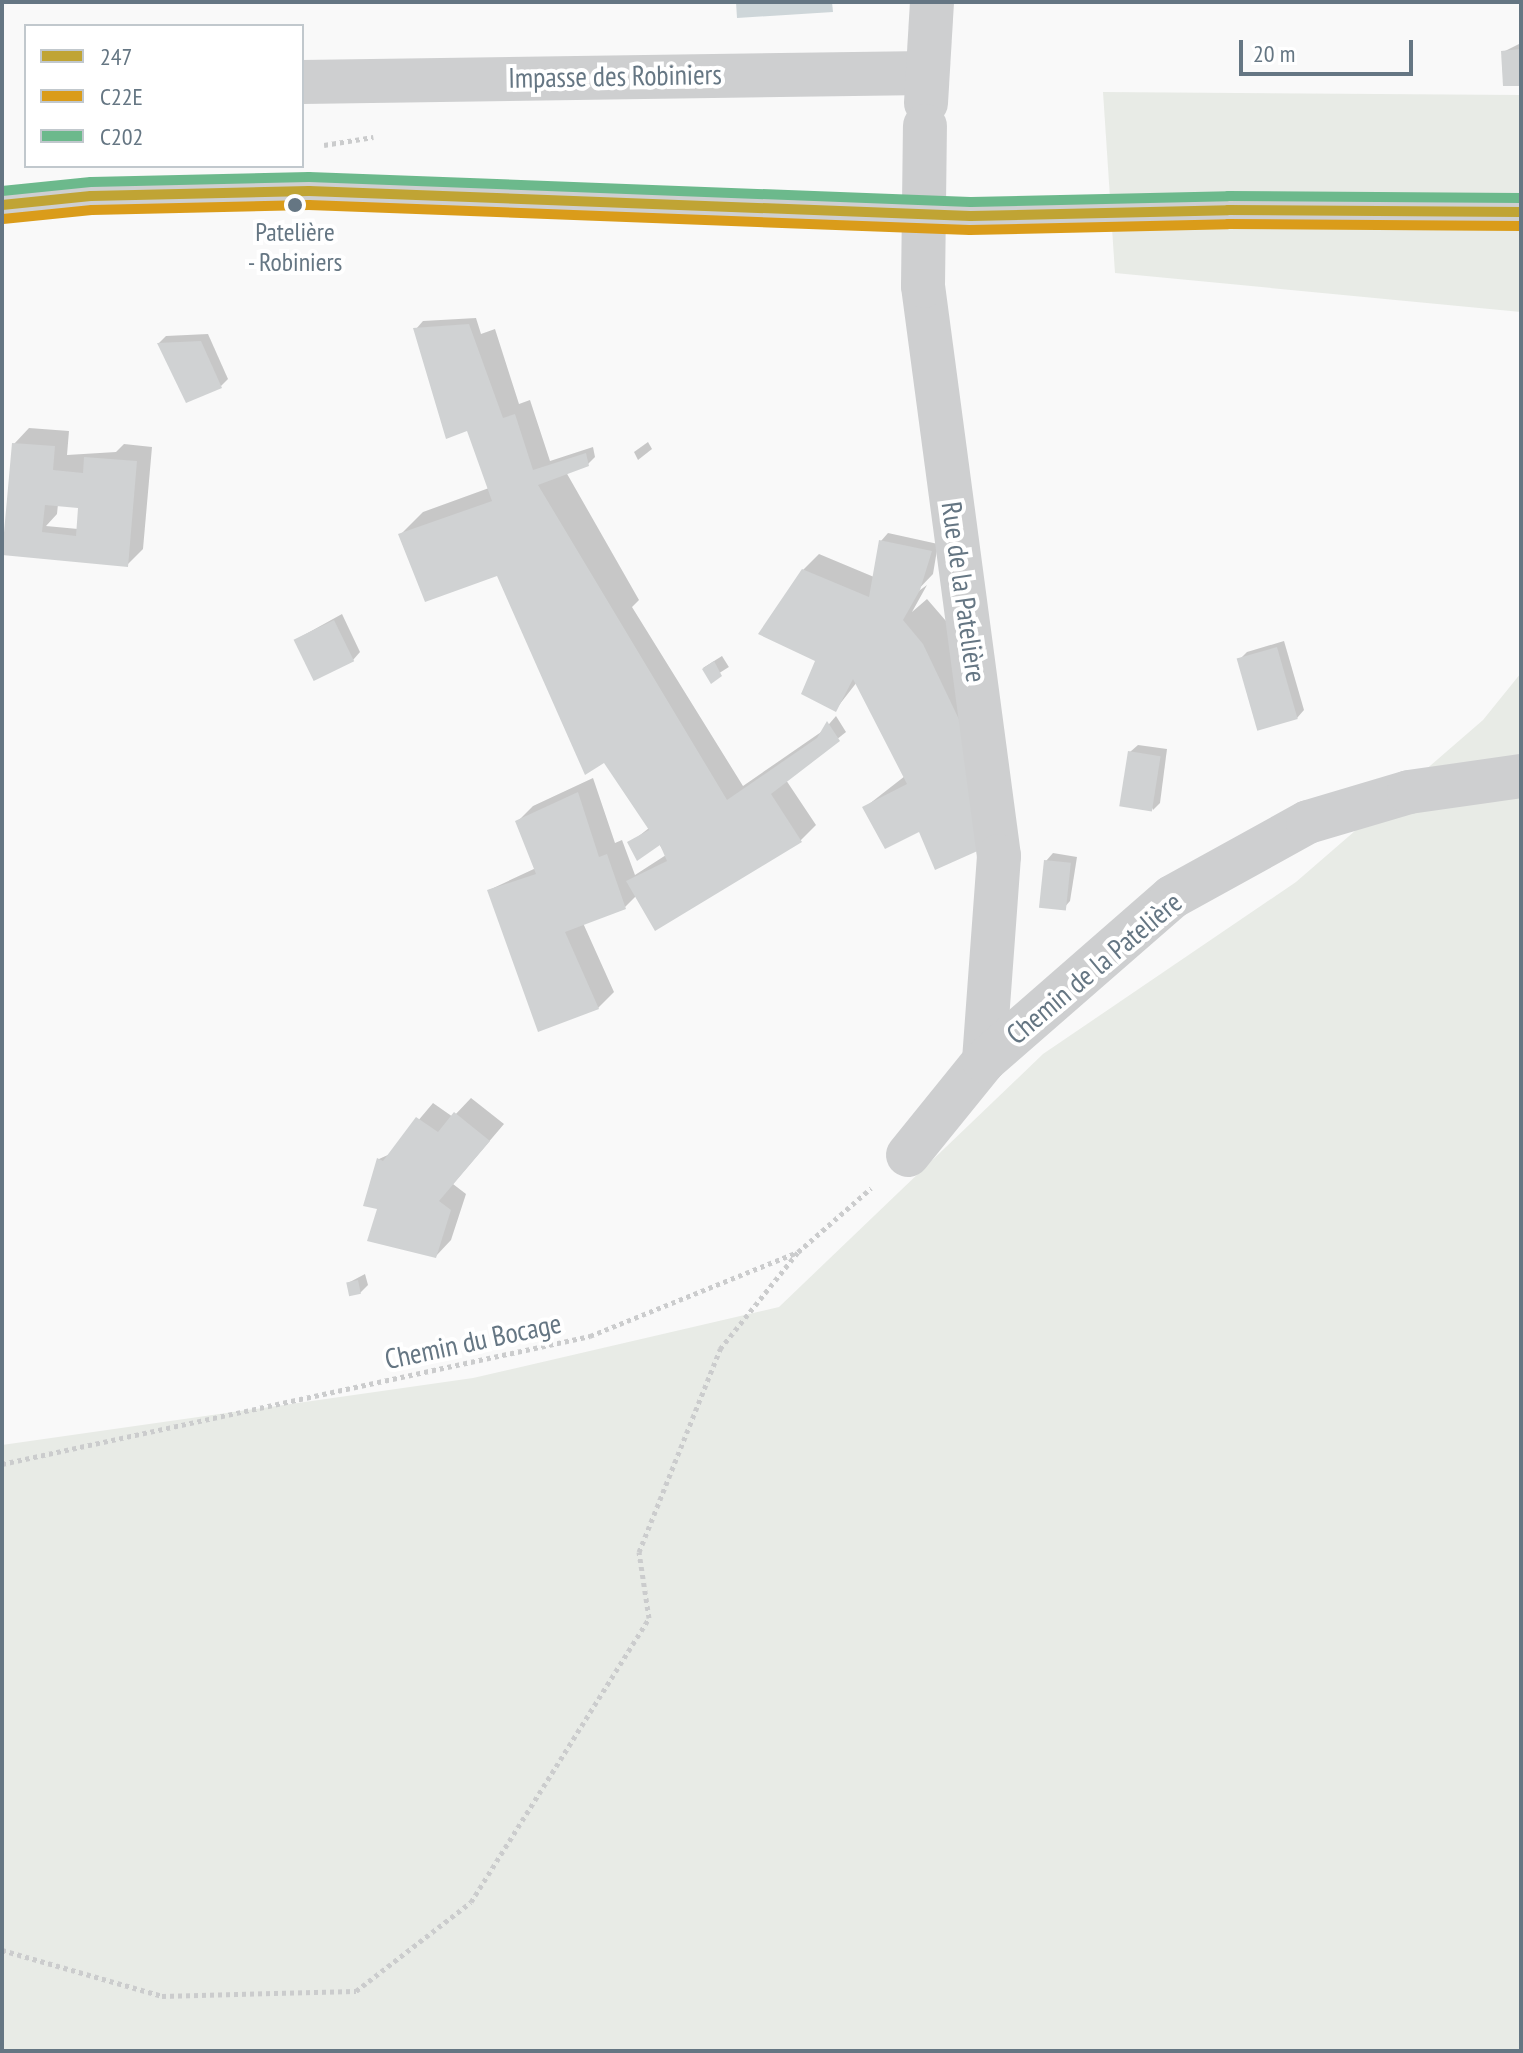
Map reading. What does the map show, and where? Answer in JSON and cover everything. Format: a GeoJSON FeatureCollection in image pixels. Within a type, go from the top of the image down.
{"type":"FeatureCollection","features":[{"type":"Feature","properties":{"kind":"street","name":"Rue de la Patelière"},"geometry":{"type":"LineString","coordinates":[[932,2],[925,126],[923,286],[999,856],[984,1061]]}},
{"type":"Feature","properties":{"kind":"street","name":"Impasse des Robiniers"},"geometry":{"type":"LineString","coordinates":[[304,82],[927,73]]}},
{"type":"Feature","properties":{"kind":"street","name":"Chemin de la Patelière"},"geometry":{"type":"LineString","coordinates":[[984,1061],[1172,897],[1308,822],[1409,792],[1521,776]]}},
{"type":"Feature","properties":{"kind":"street"},"geometry":{"type":"LineString","coordinates":[[908,1155],[984,1061]]}},
{"type":"Feature","properties":{"kind":"lane"},"geometry":{"type":"LineString","coordinates":[[2,205],[91,196],[309,191],[971,216],[1228,210],[1521,212]]}},
{"type":"Feature","properties":{"kind":"path","name":"Chemin du Bocage"},"geometry":{"type":"LineString","coordinates":[[2,1464],[590,1336],[798,1252],[908,1155]]}},
{"type":"Feature","properties":{"kind":"path"},"geometry":{"type":"LineString","coordinates":[[2,1950],[162,1996],[356,1991],[471,1902],[649,1618],[639,1552],[720,1349],[798,1252]]}},
{"type":"Feature","properties":{"kind":"shaded area"},"geometry":{"type":"Polygon","coordinates":[[[736,2],[832,2],[833,12],[737,18],[736,2]]]}},
{"type":"Feature","properties":{"kind":"shaded area"},"geometry":{"type":"Polygon","coordinates":[[[1103,92],[1521,95],[1521,312],[1115,273],[1103,92]]]}},
{"type":"Feature","properties":{"kind":"shaded area"},"geometry":{"type":"Polygon","coordinates":[[[1521,673],[1521,2051],[2,2051],[2,1445],[473,1378],[779,1307],[1043,1054],[1296,882],[1483,720],[1521,673]]]}},
{"type":"Feature","properties":{"kind":"building"},"geometry":{"type":"Polygon","coordinates":[[[1521,49],[1521,86],[1503,86],[1501,51],[1521,49]]]}},
{"type":"Feature","properties":{"kind":"building"},"geometry":{"type":"Polygon","coordinates":[[[469,324],[503,418],[515,414],[533,470],[586,453],[589,466],[538,485],[727,800],[817,738],[827,721],[840,741],[771,794],[802,842],[655,931],[626,881],[667,861],[660,845],[637,861],[627,842],[649,830],[604,763],[585,775],[497,576],[425,602],[398,534],[492,501],[467,431],[446,439],[413,328],[469,324]]]}},
{"type":"Feature","properties":{"kind":"building"},"geometry":{"type":"Polygon","coordinates":[[[201,341],[222,388],[186,403],[157,343],[201,341]]]}},
{"type":"Feature","properties":{"kind":"building"},"geometry":{"type":"Polygon","coordinates":[[[12,443],[55,446],[53,470],[83,473],[84,457],[137,461],[128,567],[2,555],[12,443]],[[45,505],[42,532],[76,536],[78,508],[45,505]]]}},
{"type":"Feature","properties":{"kind":"building"},"geometry":{"type":"Polygon","coordinates":[[[879,540],[932,551],[920,590],[903,620],[923,644],[976,755],[982,849],[935,870],[919,832],[885,849],[862,807],[907,784],[853,679],[836,712],[801,694],[815,661],[758,634],[802,569],[869,597],[879,540]]]}},
{"type":"Feature","properties":{"kind":"building"},"geometry":{"type":"Polygon","coordinates":[[[334,620],[354,661],[314,681],[294,640],[334,620]]]}},
{"type":"Feature","properties":{"kind":"building"},"geometry":{"type":"Polygon","coordinates":[[[1277,647],[1298,719],[1257,731],[1237,659],[1277,647]]]}},
{"type":"Feature","properties":{"kind":"building"},"geometry":{"type":"Polygon","coordinates":[[[714,661],[722,676],[711,684],[702,669],[714,661]]]}},
{"type":"Feature","properties":{"kind":"building"},"geometry":{"type":"Polygon","coordinates":[[[1128,751],[1161,756],[1152,811],[1119,806],[1128,751]]]}},
{"type":"Feature","properties":{"kind":"building"},"geometry":{"type":"Polygon","coordinates":[[[578,792],[599,857],[607,854],[626,909],[565,932],[599,1009],[538,1032],[487,890],[536,874],[515,821],[578,792]]]}},
{"type":"Feature","properties":{"kind":"building"},"geometry":{"type":"Polygon","coordinates":[[[1044,860],[1071,863],[1066,911],[1039,908],[1044,860]]]}},
{"type":"Feature","properties":{"kind":"building"},"geometry":{"type":"Polygon","coordinates":[[[454,1112],[490,1141],[439,1201],[451,1210],[436,1258],[367,1241],[377,1209],[363,1206],[377,1158],[383,1161],[416,1117],[438,1132],[454,1112]]]}},
{"type":"Feature","properties":{"kind":"building"},"geometry":{"type":"Polygon","coordinates":[[[358,1280],[361,1294],[349,1296],[346,1282],[358,1280]]]}},
{"type":"Feature","properties":{"kind":"transit line","name":"C202"},"geometry":{"type":"LineString","coordinates":[[2,191],[91,182],[309,177],[971,202],[1228,196],[1521,198]]}},
{"type":"Feature","properties":{"kind":"transit line","name":"247"},"geometry":{"type":"LineString","coordinates":[[2,205],[91,196],[309,191],[971,216],[1228,210],[1521,212]]}},
{"type":"Feature","properties":{"kind":"transit line","name":"C22E"},"geometry":{"type":"LineString","coordinates":[[3,219],[92,210],[309,205],[970,230],[1228,224],[1521,226]]}},
{"type":"Feature","properties":{"kind":"place","name":"Patelière - Robiniers"},"geometry":{"type":"Point","coordinates":[295,205]}}]}
